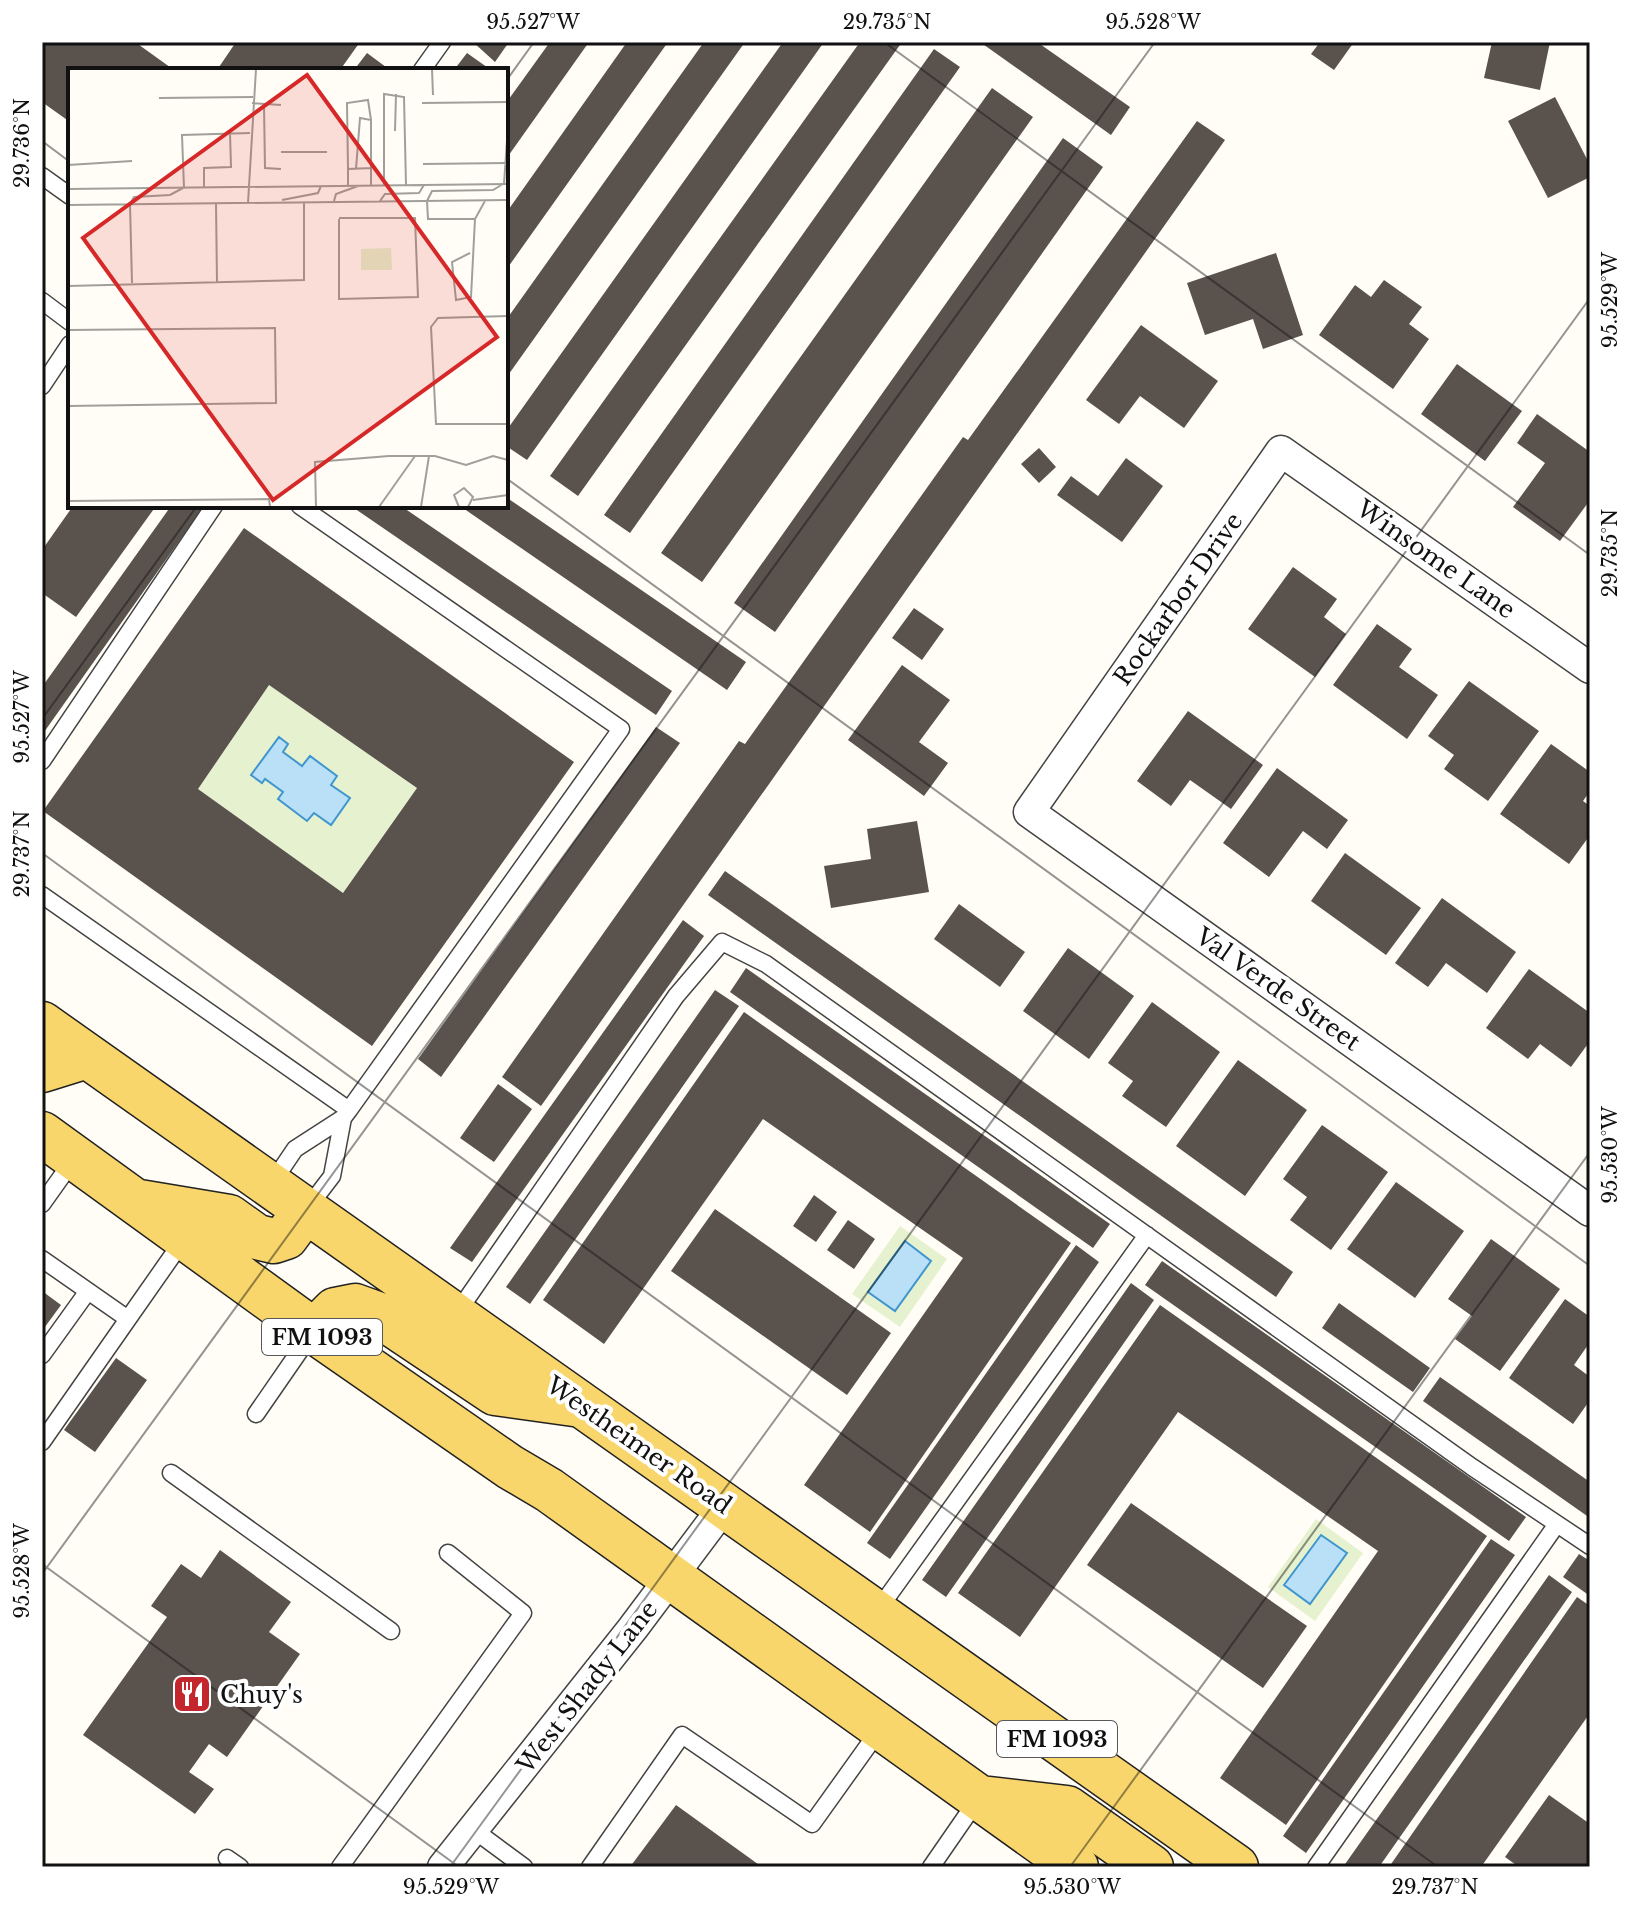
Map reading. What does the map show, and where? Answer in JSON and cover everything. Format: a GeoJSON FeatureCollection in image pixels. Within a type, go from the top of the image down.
{"type":"FeatureCollection","features":[{"type":"Feature","properties":{"kind":"main road","name":"Westheimer Road"},"geometry":{"type":"LineString","coordinates":[[42,1024],[1236,1867]]}},
{"type":"Feature","properties":{"kind":"main road"},"geometry":{"type":"LineString","coordinates":[[42,1070],[87,1056]]}},
{"type":"Feature","properties":{"kind":"main road","name":"FM 1093"},"geometry":{"type":"LineString","coordinates":[[58,1146],[314,1331],[510,1467],[549,1490],[1076,1867]]}},
{"type":"Feature","properties":{"kind":"main road"},"geometry":{"type":"LineString","coordinates":[[136,1201],[229,1217],[257,1237],[274,1241],[286,1237],[305,1211]]}},
{"type":"Feature","properties":{"kind":"main road"},"geometry":{"type":"LineString","coordinates":[[314,1331],[335,1310],[355,1306],[377,1314],[495,1393],[581,1405]]}},
{"type":"Feature","properties":{"kind":"main road"},"geometry":{"type":"LineString","coordinates":[[979,1798],[1067,1808],[1151,1867]]}},
{"type":"Feature","properties":{"kind":"street","name":"Winsome Lane"},"geometry":{"type":"LineString","coordinates":[[1281,451],[1590,668]]}},
{"type":"Feature","properties":{"kind":"street","name":"Rockarbor Drive"},"geometry":{"type":"LineString","coordinates":[[1074,748],[1281,451]]}},
{"type":"Feature","properties":{"kind":"street","name":"Val Verde Street"},"geometry":{"type":"LineString","coordinates":[[1074,748],[1029,812],[1590,1211]]}},
{"type":"Feature","properties":{"kind":"street","name":"West Shady Lane"},"geometry":{"type":"LineString","coordinates":[[443,1867],[671,1579],[726,1504]]}},
{"type":"Feature","properties":{"kind":"lane"},"geometry":{"type":"LineString","coordinates":[[423,68],[442,42]]}},
{"type":"Feature","properties":{"kind":"lane"},"geometry":{"type":"LineString","coordinates":[[42,176],[68,195]]}},
{"type":"Feature","properties":{"kind":"lane"},"geometry":{"type":"LineString","coordinates":[[42,301],[68,320]]}},
{"type":"Feature","properties":{"kind":"lane"},"geometry":{"type":"LineString","coordinates":[[42,386],[68,347]]}},
{"type":"Feature","properties":{"kind":"lane"},"geometry":{"type":"LineString","coordinates":[[42,761],[213,508]]}},
{"type":"Feature","properties":{"kind":"lane"},"geometry":{"type":"LineString","coordinates":[[270,1186],[295,1149],[346,1114],[621,729],[303,508]]}},
{"type":"Feature","properties":{"kind":"lane"},"geometry":{"type":"LineString","coordinates":[[42,895],[346,1114]]}},
{"type":"Feature","properties":{"kind":"lane"},"geometry":{"type":"LineString","coordinates":[[454,1316],[676,996],[722,942],[766,964],[1590,1546]]}},
{"type":"Feature","properties":{"kind":"lane"},"geometry":{"type":"LineString","coordinates":[[305,1211],[332,1176],[346,1114]]}},
{"type":"Feature","properties":{"kind":"lane"},"geometry":{"type":"LineString","coordinates":[[42,1204],[58,1146]]}},
{"type":"Feature","properties":{"kind":"lane"},"geometry":{"type":"LineString","coordinates":[[877,1611],[1147,1235]]}},
{"type":"Feature","properties":{"kind":"lane"},"geometry":{"type":"LineString","coordinates":[[42,1442],[184,1238]]}},
{"type":"Feature","properties":{"kind":"lane"},"geometry":{"type":"LineString","coordinates":[[42,1259],[128,1319]]}},
{"type":"Feature","properties":{"kind":"lane"},"geometry":{"type":"LineString","coordinates":[[42,1355],[88,1291]]}},
{"type":"Feature","properties":{"kind":"lane"},"geometry":{"type":"LineString","coordinates":[[256,1414],[314,1331]]}},
{"type":"Feature","properties":{"kind":"lane"},"geometry":{"type":"LineString","coordinates":[[171,1473],[391,1631]]}},
{"type":"Feature","properties":{"kind":"lane"},"geometry":{"type":"LineString","coordinates":[[1316,1867],[1557,1524]]}},
{"type":"Feature","properties":{"kind":"lane"},"geometry":{"type":"LineString","coordinates":[[340,1867],[523,1613],[448,1553]]}},
{"type":"Feature","properties":{"kind":"lane"},"geometry":{"type":"LineString","coordinates":[[590,1867],[682,1735],[812,1824],[880,1728]]}},
{"type":"Feature","properties":{"kind":"lane"},"geometry":{"type":"LineString","coordinates":[[931,1867],[979,1798]]}},
{"type":"Feature","properties":{"kind":"lane"},"geometry":{"type":"LineString","coordinates":[[474,1830],[524,1867]]}},
{"type":"Feature","properties":{"kind":"green space"},"geometry":{"type":"Polygon","coordinates":[[[269,685],[417,788],[343,893],[198,789],[269,685]]]}},
{"type":"Feature","properties":{"kind":"green space"},"geometry":{"type":"Polygon","coordinates":[[[900,1226],[947,1259],[900,1327],[852,1294],[900,1226]]]}},
{"type":"Feature","properties":{"kind":"green space"},"geometry":{"type":"Polygon","coordinates":[[[1316,1519],[1363,1553],[1315,1621],[1268,1587],[1316,1519]]]}},
{"type":"Feature","properties":{"kind":"water"},"geometry":{"type":"Polygon","coordinates":[[[279,737],[288,744],[283,752],[302,766],[310,756],[337,776],[331,785],[350,798],[331,825],[314,813],[307,821],[278,799],[283,792],[265,779],[262,783],[251,775],[279,737]]]}},
{"type":"Feature","properties":{"kind":"water"},"geometry":{"type":"Polygon","coordinates":[[[905,1241],[931,1261],[895,1311],[868,1292],[905,1241]]]}},
{"type":"Feature","properties":{"kind":"water"},"geometry":{"type":"Polygon","coordinates":[[[1321,1535],[1347,1553],[1310,1604],[1284,1585],[1321,1535]]]}},
{"type":"Feature","properties":{"kind":"building"},"geometry":{"type":"Polygon","coordinates":[[[42,42],[135,42],[171,68],[68,68],[68,121],[42,102],[42,42]]]}},
{"type":"Feature","properties":{"kind":"building"},"geometry":{"type":"Polygon","coordinates":[[[236,42],[360,42],[341,68],[218,68],[236,42]]]}},
{"type":"Feature","properties":{"kind":"building"},"geometry":{"type":"Polygon","coordinates":[[[473,42],[509,42],[495,62],[473,42]]]}},
{"type":"Feature","properties":{"kind":"building"},"geometry":{"type":"Polygon","coordinates":[[[550,42],[589,42],[508,156],[508,100],[550,42]]]}},
{"type":"Feature","properties":{"kind":"building"},"geometry":{"type":"Polygon","coordinates":[[[627,42],[668,42],[508,267],[508,210],[627,42]]]}},
{"type":"Feature","properties":{"kind":"building"},"geometry":{"type":"Polygon","coordinates":[[[704,42],[745,42],[508,375],[508,317],[704,42]]]}},
{"type":"Feature","properties":{"kind":"building"},"geometry":{"type":"Polygon","coordinates":[[[783,42],[824,42],[527,460],[508,447],[508,428],[783,42]]]}},
{"type":"Feature","properties":{"kind":"building"},"geometry":{"type":"Polygon","coordinates":[[[860,42],[902,42],[578,496],[550,476],[860,42]]]}},
{"type":"Feature","properties":{"kind":"building"},"geometry":{"type":"Polygon","coordinates":[[[980,42],[1037,42],[1130,107],[1111,135],[980,42]]]}},
{"type":"Feature","properties":{"kind":"building"},"geometry":{"type":"Polygon","coordinates":[[[1320,42],[1354,42],[1334,70],[1311,54],[1320,42]]]}},
{"type":"Feature","properties":{"kind":"building"},"geometry":{"type":"Polygon","coordinates":[[[1492,42],[1550,42],[1540,90],[1484,78],[1492,42]]]}},
{"type":"Feature","properties":{"kind":"building"},"geometry":{"type":"Polygon","coordinates":[[[934,49],[960,67],[630,533],[604,515],[934,49]]]}},
{"type":"Feature","properties":{"kind":"building"},"geometry":{"type":"Polygon","coordinates":[[[367,53],[387,68],[356,68],[367,53]]]}},
{"type":"Feature","properties":{"kind":"building"},"geometry":{"type":"Polygon","coordinates":[[[467,53],[488,68],[456,68],[467,53]]]}},
{"type":"Feature","properties":{"kind":"building"},"geometry":{"type":"Polygon","coordinates":[[[992,88],[1033,117],[702,582],[661,553],[992,88]]]}},
{"type":"Feature","properties":{"kind":"building"},"geometry":{"type":"Polygon","coordinates":[[[1555,97],[1590,165],[1590,177],[1548,198],[1508,121],[1555,97]]]}},
{"type":"Feature","properties":{"kind":"building"},"geometry":{"type":"Polygon","coordinates":[[[1197,121],[1225,140],[541,1106],[502,1077],[739,741],[745,744],[963,437],[968,440],[1197,121]]]}},
{"type":"Feature","properties":{"kind":"building"},"geometry":{"type":"Polygon","coordinates":[[[1063,138],[1103,167],[775,632],[734,603],[1063,138]]]}},
{"type":"Feature","properties":{"kind":"building"},"geometry":{"type":"Polygon","coordinates":[[[1276,253],[1303,335],[1263,349],[1253,319],[1205,335],[1187,283],[1276,253]]]}},
{"type":"Feature","properties":{"kind":"building"},"geometry":{"type":"Polygon","coordinates":[[[1384,280],[1422,307],[1409,324],[1429,339],[1393,389],[1319,335],[1355,285],[1371,297],[1384,280]]]}},
{"type":"Feature","properties":{"kind":"building"},"geometry":{"type":"Polygon","coordinates":[[[1141,325],[1218,381],[1184,428],[1140,396],[1119,424],[1086,400],[1141,325]]]}},
{"type":"Feature","properties":{"kind":"building"},"geometry":{"type":"Polygon","coordinates":[[[1457,364],[1522,411],[1485,461],[1421,414],[1457,364]]]}},
{"type":"Feature","properties":{"kind":"building"},"geometry":{"type":"Polygon","coordinates":[[[1537,414],[1590,452],[1590,500],[1560,541],[1513,507],[1545,463],[1517,443],[1537,414]]]}},
{"type":"Feature","properties":{"kind":"building"},"geometry":{"type":"Polygon","coordinates":[[[1039,448],[1056,467],[1039,483],[1021,464],[1039,448]]]}},
{"type":"Feature","properties":{"kind":"building"},"geometry":{"type":"Polygon","coordinates":[[[1126,458],[1163,486],[1122,542],[1057,495],[1071,476],[1098,496],[1126,458]]]}},
{"type":"Feature","properties":{"kind":"building"},"geometry":{"type":"Polygon","coordinates":[[[508,498],[746,662],[727,690],[463,508],[508,508],[508,498]]]}},
{"type":"Feature","properties":{"kind":"building"},"geometry":{"type":"Polygon","coordinates":[[[72,508],[155,508],[76,617],[42,593],[42,550],[72,508]]]}},
{"type":"Feature","properties":{"kind":"building"},"geometry":{"type":"Polygon","coordinates":[[[170,508],[203,508],[42,735],[42,687],[170,508]]]}},
{"type":"Feature","properties":{"kind":"building"},"geometry":{"type":"Polygon","coordinates":[[[354,508],[404,508],[672,691],[656,715],[354,508]]]}},
{"type":"Feature","properties":{"kind":"building"},"geometry":{"type":"Polygon","coordinates":[[[244,528],[574,762],[372,1046],[43,811],[244,528]],[[269,685],[198,789],[343,893],[417,788],[269,685]]]}},
{"type":"Feature","properties":{"kind":"building"},"geometry":{"type":"Polygon","coordinates":[[[1293,567],[1337,599],[1324,617],[1346,634],[1315,677],[1248,629],[1293,567]]]}},
{"type":"Feature","properties":{"kind":"building"},"geometry":{"type":"Polygon","coordinates":[[[914,608],[944,629],[922,660],[892,638],[914,608]]]}},
{"type":"Feature","properties":{"kind":"building"},"geometry":{"type":"Polygon","coordinates":[[[1377,624],[1412,649],[1399,667],[1438,695],[1407,739],[1333,685],[1377,624]]]}},
{"type":"Feature","properties":{"kind":"building"},"geometry":{"type":"Polygon","coordinates":[[[902,665],[950,700],[919,742],[948,763],[924,796],[848,740],[902,665]]]}},
{"type":"Feature","properties":{"kind":"building"},"geometry":{"type":"Polygon","coordinates":[[[1469,681],[1539,731],[1488,801],[1444,769],[1454,755],[1428,736],[1469,681]]]}},
{"type":"Feature","properties":{"kind":"building"},"geometry":{"type":"Polygon","coordinates":[[[1188,711],[1263,765],[1231,809],[1190,780],[1171,806],[1137,781],[1188,711]]]}},
{"type":"Feature","properties":{"kind":"building"},"geometry":{"type":"Polygon","coordinates":[[[656,727],[680,743],[441,1077],[418,1059],[656,727]]]}},
{"type":"Feature","properties":{"kind":"building"},"geometry":{"type":"Polygon","coordinates":[[[1551,744],[1590,772],[1590,791],[1583,801],[1590,806],[1590,835],[1569,864],[1500,814],[1551,744]]]}},
{"type":"Feature","properties":{"kind":"building"},"geometry":{"type":"Polygon","coordinates":[[[1277,768],[1348,820],[1327,849],[1303,831],[1269,877],[1223,843],[1277,768]]]}},
{"type":"Feature","properties":{"kind":"building"},"geometry":{"type":"Polygon","coordinates":[[[917,821],[929,892],[831,908],[824,866],[871,859],[867,829],[917,821]]]}},
{"type":"Feature","properties":{"kind":"building"},"geometry":{"type":"Polygon","coordinates":[[[1345,853],[1421,908],[1386,955],[1311,901],[1345,853]]]}},
{"type":"Feature","properties":{"kind":"building"},"geometry":{"type":"Polygon","coordinates":[[[725,871],[1293,1272],[1276,1297],[708,895],[725,871]]]}},
{"type":"Feature","properties":{"kind":"building"},"geometry":{"type":"Polygon","coordinates":[[[1442,898],[1516,952],[1487,993],[1446,963],[1428,987],[1395,963],[1442,898]]]}},
{"type":"Feature","properties":{"kind":"building"},"geometry":{"type":"Polygon","coordinates":[[[959,904],[1025,952],[1000,987],[934,939],[959,904]]]}},
{"type":"Feature","properties":{"kind":"building"},"geometry":{"type":"Polygon","coordinates":[[[683,920],[704,936],[472,1262],[450,1248],[683,920]]]}},
{"type":"Feature","properties":{"kind":"building"},"geometry":{"type":"Polygon","coordinates":[[[1068,948],[1134,996],[1089,1059],[1023,1011],[1068,948]]]}},
{"type":"Feature","properties":{"kind":"building"},"geometry":{"type":"Polygon","coordinates":[[[746,968],[1110,1224],[1093,1248],[730,992],[746,968]]]}},
{"type":"Feature","properties":{"kind":"building"},"geometry":{"type":"Polygon","coordinates":[[[1529,969],[1590,1013],[1590,1041],[1571,1067],[1540,1044],[1528,1059],[1486,1028],[1529,969]]]}},
{"type":"Feature","properties":{"kind":"building"},"geometry":{"type":"Polygon","coordinates":[[[715,990],[739,1006],[530,1304],[506,1287],[715,990]]]}},
{"type":"Feature","properties":{"kind":"building"},"geometry":{"type":"Polygon","coordinates":[[[1152,1002],[1220,1052],[1166,1127],[1122,1096],[1133,1081],[1108,1063],[1152,1002]]]}},
{"type":"Feature","properties":{"kind":"building"},"geometry":{"type":"Polygon","coordinates":[[[744,1012],[1071,1243],[870,1532],[804,1485],[963,1258],[763,1119],[604,1344],[543,1300],[744,1012]]]}},
{"type":"Feature","properties":{"kind":"building"},"geometry":{"type":"Polygon","coordinates":[[[1238,1060],[1307,1110],[1245,1196],[1176,1146],[1238,1060]]]}},
{"type":"Feature","properties":{"kind":"building"},"geometry":{"type":"Polygon","coordinates":[[[498,1084],[532,1109],[494,1162],[460,1138],[498,1084]]]}},
{"type":"Feature","properties":{"kind":"building"},"geometry":{"type":"Polygon","coordinates":[[[1322,1125],[1388,1172],[1331,1250],[1290,1220],[1307,1197],[1283,1179],[1322,1125]]]}},
{"type":"Feature","properties":{"kind":"building"},"geometry":{"type":"Polygon","coordinates":[[[1396,1182],[1464,1231],[1415,1298],[1347,1249],[1396,1182]]]}},
{"type":"Feature","properties":{"kind":"building"},"geometry":{"type":"Polygon","coordinates":[[[814,1195],[837,1212],[816,1242],[793,1226],[814,1195]]]}},
{"type":"Feature","properties":{"kind":"building"},"geometry":{"type":"Polygon","coordinates":[[[715,1209],[891,1333],[847,1395],[671,1271],[715,1209]]]}},
{"type":"Feature","properties":{"kind":"building"},"geometry":{"type":"Polygon","coordinates":[[[848,1220],[875,1239],[854,1269],[827,1250],[848,1220]]]}},
{"type":"Feature","properties":{"kind":"building"},"geometry":{"type":"Polygon","coordinates":[[[1491,1239],[1560,1289],[1500,1371],[1455,1339],[1472,1316],[1448,1299],[1491,1239]]]}},
{"type":"Feature","properties":{"kind":"building"},"geometry":{"type":"Polygon","coordinates":[[[1076,1245],[1099,1262],[890,1559],[867,1543],[1076,1245]]]}},
{"type":"Feature","properties":{"kind":"building"},"geometry":{"type":"Polygon","coordinates":[[[1162,1261],[1526,1517],[1509,1541],[1145,1285],[1162,1261]]]}},
{"type":"Feature","properties":{"kind":"building"},"geometry":{"type":"Polygon","coordinates":[[[1131,1283],[1154,1300],[946,1597],[922,1580],[1131,1283]]]}},
{"type":"Feature","properties":{"kind":"building"},"geometry":{"type":"Polygon","coordinates":[[[42,1291],[61,1305],[42,1331],[42,1291]]]}},
{"type":"Feature","properties":{"kind":"building"},"geometry":{"type":"Polygon","coordinates":[[[1565,1299],[1590,1317],[1590,1342],[1574,1365],[1590,1377],[1590,1400],[1573,1424],[1509,1378],[1565,1299]]]}},
{"type":"Feature","properties":{"kind":"building"},"geometry":{"type":"Polygon","coordinates":[[[1339,1303],[1430,1368],[1413,1392],[1322,1328],[1339,1303]]]}},
{"type":"Feature","properties":{"kind":"building"},"geometry":{"type":"Polygon","coordinates":[[[1160,1305],[1487,1536],[1286,1825],[1220,1778],[1378,1551],[1178,1412],[1020,1637],[958,1593],[1160,1305]]]}},
{"type":"Feature","properties":{"kind":"building"},"geometry":{"type":"Polygon","coordinates":[[[116,1358],[147,1380],[95,1452],[64,1430],[116,1358]]]}},
{"type":"Feature","properties":{"kind":"building"},"geometry":{"type":"Polygon","coordinates":[[[1440,1377],[1590,1482],[1590,1518],[1423,1401],[1440,1377]]]}},
{"type":"Feature","properties":{"kind":"building"},"geometry":{"type":"Polygon","coordinates":[[[1131,1503],[1307,1626],[1263,1688],[1087,1565],[1131,1503]]]}},
{"type":"Feature","properties":{"kind":"building"},"geometry":{"type":"Polygon","coordinates":[[[1491,1539],[1515,1555],[1306,1853],[1283,1836],[1491,1539]]]}},
{"type":"Feature","properties":{"kind":"building","name":"Chuy's"},"geometry":{"type":"Polygon","coordinates":[[[220,1550],[291,1602],[269,1632],[300,1654],[227,1757],[209,1744],[189,1772],[214,1789],[195,1814],[83,1735],[167,1617],[151,1606],[181,1564],[201,1578],[220,1550]]]}},
{"type":"Feature","properties":{"kind":"building"},"geometry":{"type":"Polygon","coordinates":[[[1579,1554],[1590,1561],[1590,1596],[1563,1577],[1579,1554]]]}},
{"type":"Feature","properties":{"kind":"building"},"geometry":{"type":"Polygon","coordinates":[[[1549,1575],[1572,1592],[1379,1867],[1343,1867],[1549,1575]]]}},
{"type":"Feature","properties":{"kind":"building"},"geometry":{"type":"Polygon","coordinates":[[[1577,1597],[1590,1606],[1590,1713],[1481,1867],[1389,1867],[1577,1597]]]}},
{"type":"Feature","properties":{"kind":"building"},"geometry":{"type":"Polygon","coordinates":[[[1549,1795],[1590,1824],[1590,1867],[1519,1867],[1505,1857],[1549,1795]]]}},
{"type":"Feature","properties":{"kind":"building"},"geometry":{"type":"Polygon","coordinates":[[[676,1805],[762,1867],[630,1867],[676,1805]]]}},
{"type":"Feature","properties":{"kind":"place","name":"Chuy's"},"geometry":{"type":"Point","coordinates":[192,1694]}}]}
